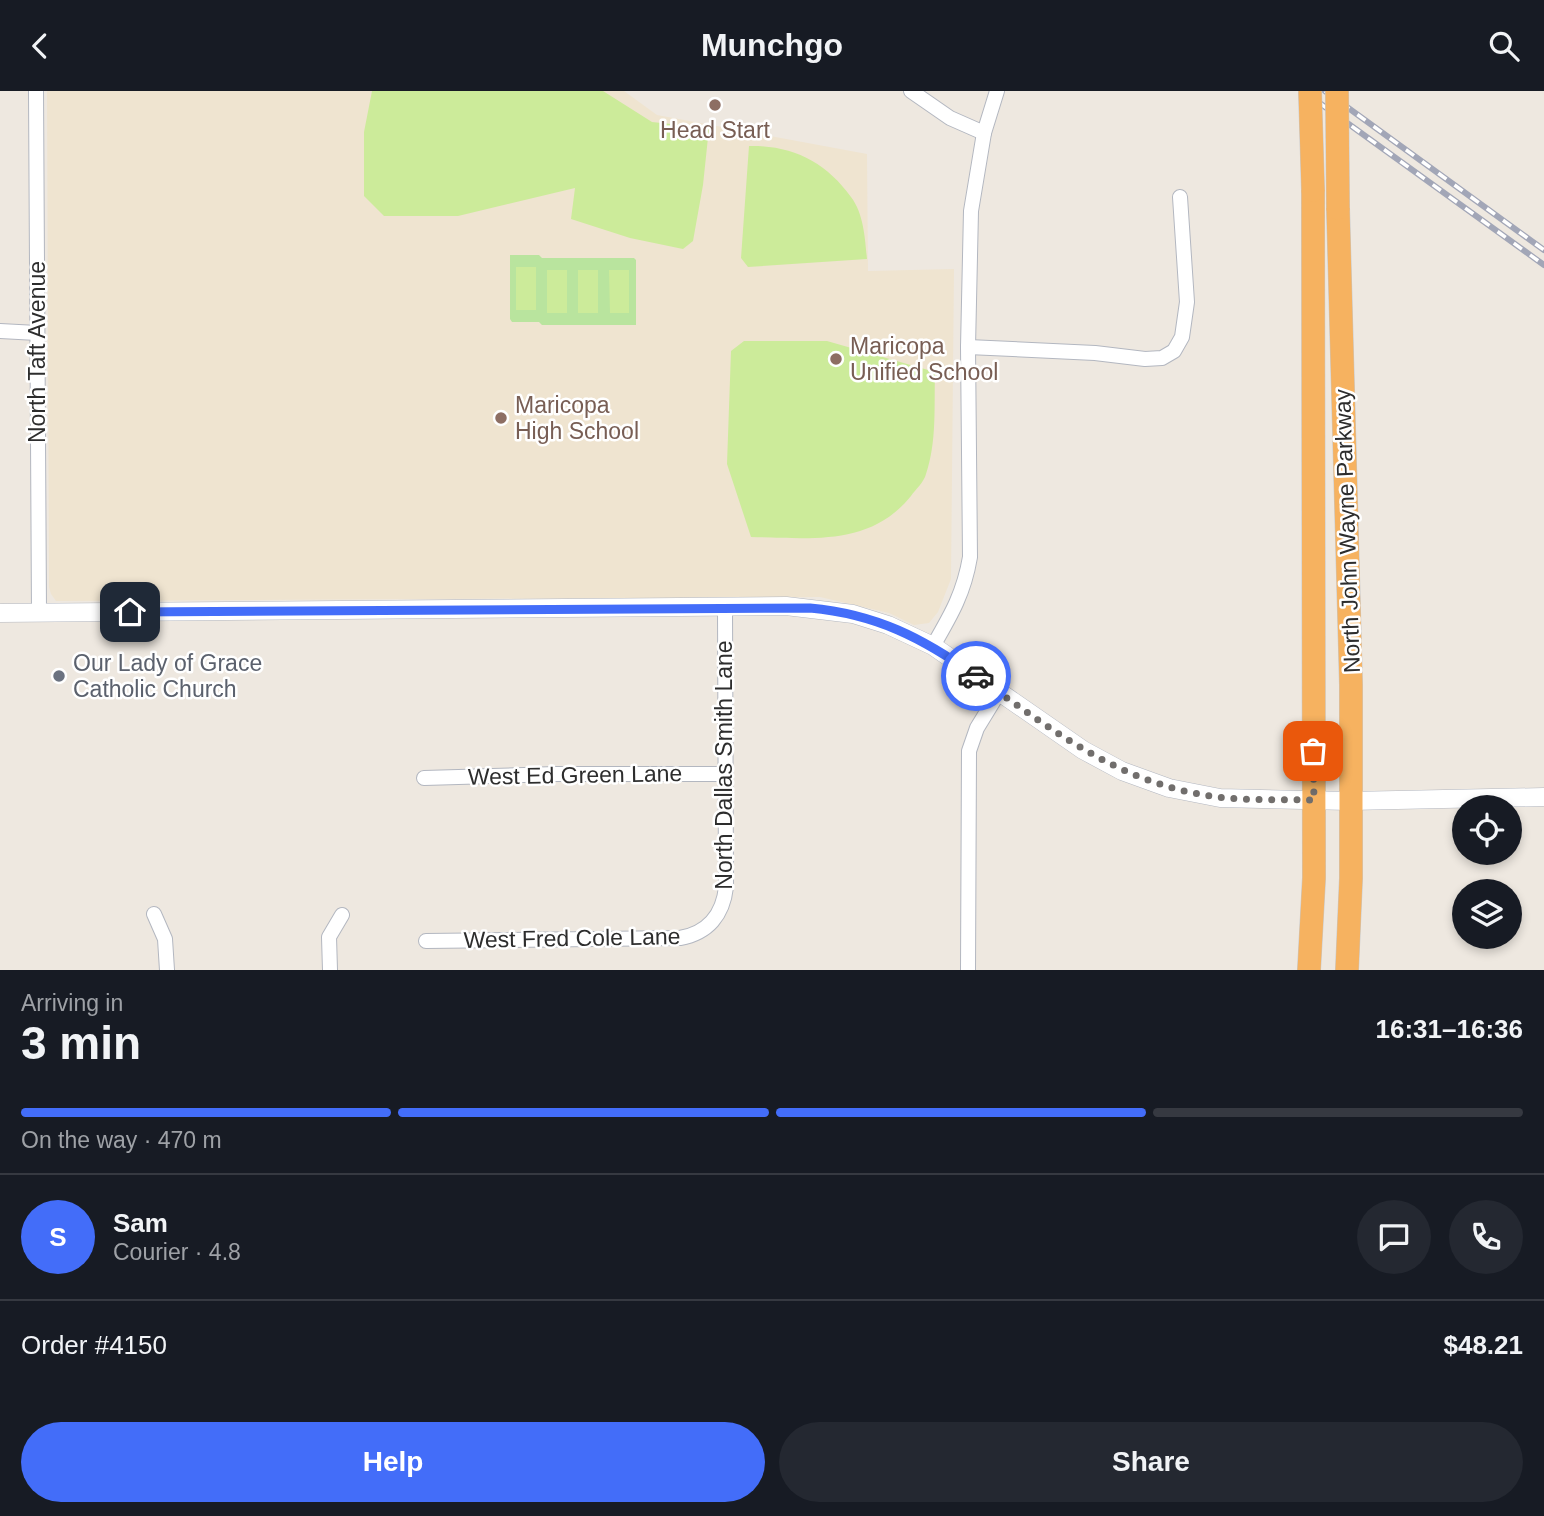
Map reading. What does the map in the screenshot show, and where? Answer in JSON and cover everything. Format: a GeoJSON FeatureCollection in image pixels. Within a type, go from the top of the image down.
{"type":"FeatureCollection","features":[{"type":"Feature","properties":{"kind":"highway","name":"North John Wayne Parkway"},"geometry":{"type":"LineString","coordinates":[[1309,970],[1313,923],[1314,800],[1313,190],[1310,91]]}},
{"type":"Feature","properties":{"kind":"highway","name":"North John Wayne Parkway"},"geometry":{"type":"LineString","coordinates":[[1337,91],[1351,685],[1350,904],[1346,970]]}},
{"type":"Feature","properties":{"kind":"street","name":"North Taft Avenue"},"geometry":{"type":"LineString","coordinates":[[36,91],[39,613]]}},
{"type":"Feature","properties":{"kind":"street"},"geometry":{"type":"LineString","coordinates":[[911,91],[950,118],[984,133]]}},
{"type":"Feature","properties":{"kind":"street"},"geometry":{"type":"LineString","coordinates":[[933,646],[956,606],[970,557],[968,347],[971,211],[984,133],[997,91]]}},
{"type":"Feature","properties":{"kind":"street"},"geometry":{"type":"LineString","coordinates":[[968,347],[1096,353],[1145,359],[1162,358],[1174,351],[1182,337],[1186,302],[1180,197]]}},
{"type":"Feature","properties":{"kind":"street"},"geometry":{"type":"LineString","coordinates":[[0,331],[37,333]]}},
{"type":"Feature","properties":{"kind":"street"},"geometry":{"type":"LineString","coordinates":[[0,613],[786,606],[842,611],[888,625],[933,646],[1083,750],[1122,771],[1168,788],[1220,797],[1350,801],[1544,797]]}},
{"type":"Feature","properties":{"kind":"street","name":"North Dallas Smith Lane"},"geometry":{"type":"LineString","coordinates":[[714,920],[722,906],[726,887],[725,607]]}},
{"type":"Feature","properties":{"kind":"street"},"geometry":{"type":"LineString","coordinates":[[968,970],[969,751],[977,727],[999,692]]}},
{"type":"Feature","properties":{"kind":"street","name":"West Ed Green Lane"},"geometry":{"type":"LineString","coordinates":[[424,778],[556,774],[726,774]]}},
{"type":"Feature","properties":{"kind":"street"},"geometry":{"type":"LineString","coordinates":[[154,914],[165,939],[167,970]]}},
{"type":"Feature","properties":{"kind":"street"},"geometry":{"type":"LineString","coordinates":[[330,970],[330,937],[342,915]]}},
{"type":"Feature","properties":{"kind":"street","name":"West Fred Cole Lane"},"geometry":{"type":"LineString","coordinates":[[426,941],[680,938],[701,931],[714,920]]}},
{"type":"Feature","properties":{"kind":"shaded area","name":"Maricopa High School"},"geometry":{"type":"Polygon","coordinates":[[[47,91],[624,91],[657,115],[867,154],[868,271],[954,269],[951,579],[938,612],[929,623],[914,625],[889,613],[820,597],[56,601],[49,587],[47,91]]]}},
{"type":"Feature","properties":{"kind":"green space"},"geometry":{"type":"Polygon","coordinates":[[[372,91],[603,91],[652,122],[709,128],[693,241],[683,249],[630,238],[571,219],[575,188],[458,216],[384,216],[364,196],[364,132],[372,91]]]}},
{"type":"Feature","properties":{"kind":"green space"},"geometry":{"type":"Polygon","coordinates":[[[749,146],[765,146],[794,152],[831,174],[859,211],[867,259],[748,267],[741,258],[749,146]]]}},
{"type":"Feature","properties":{"kind":"green space"},"geometry":{"type":"Polygon","coordinates":[[[510,255],[539,255],[542,258],[634,258],[636,325],[542,325],[539,322],[512,322],[510,255]]]}},
{"type":"Feature","properties":{"kind":"green space"},"geometry":{"type":"Polygon","coordinates":[[[516,267],[536,267],[536,310],[516,310],[516,267]]]}},
{"type":"Feature","properties":{"kind":"green space"},"geometry":{"type":"Polygon","coordinates":[[[547,270],[567,270],[567,313],[547,313],[547,270]]]}},
{"type":"Feature","properties":{"kind":"green space"},"geometry":{"type":"Polygon","coordinates":[[[578,270],[598,270],[598,313],[578,313],[578,270]]]}},
{"type":"Feature","properties":{"kind":"green space"},"geometry":{"type":"Polygon","coordinates":[[[609,270],[629,270],[629,313],[610,313],[609,270]]]}},
{"type":"Feature","properties":{"kind":"green space"},"geometry":{"type":"Polygon","coordinates":[[[744,341],[827,341],[935,372],[930,462],[922,483],[895,512],[858,532],[838,536],[751,537],[727,464],[731,351],[744,341]]]}},
{"type":"Feature","properties":{"kind":"railway"},"geometry":{"type":"LineString","coordinates":[[1303,91],[1544,265]]}},
{"type":"Feature","properties":{"kind":"railway"},"geometry":{"type":"LineString","coordinates":[[1325,91],[1544,250]]}},
{"type":"Feature","properties":{"kind":"way so far"},"geometry":{"type":"LineString","coordinates":[[976,676],[1083,750],[1122,771],[1168,788],[1220,797],[1314,800],[1313,751]]}},
{"type":"Feature","properties":{"kind":"place","name":"Head Start"},"geometry":{"type":"Point","coordinates":[715,105]}},
{"type":"Feature","properties":{"kind":"place","name":"Maricopa Unified School"},"geometry":{"type":"Point","coordinates":[836,359]}},
{"type":"Feature","properties":{"kind":"place","name":"Maricopa High School"},"geometry":{"type":"Point","coordinates":[501,418]}},
{"type":"Feature","properties":{"kind":"place","name":"Our Lady of Grace Catholic Church"},"geometry":{"type":"Point","coordinates":[59,676]}},
{"type":"Feature","properties":{"kind":"route"},"geometry":{"type":"LineString","coordinates":[[130,612],[786,606],[853,614],[888,625],[933,646],[976,676]]}}]}
